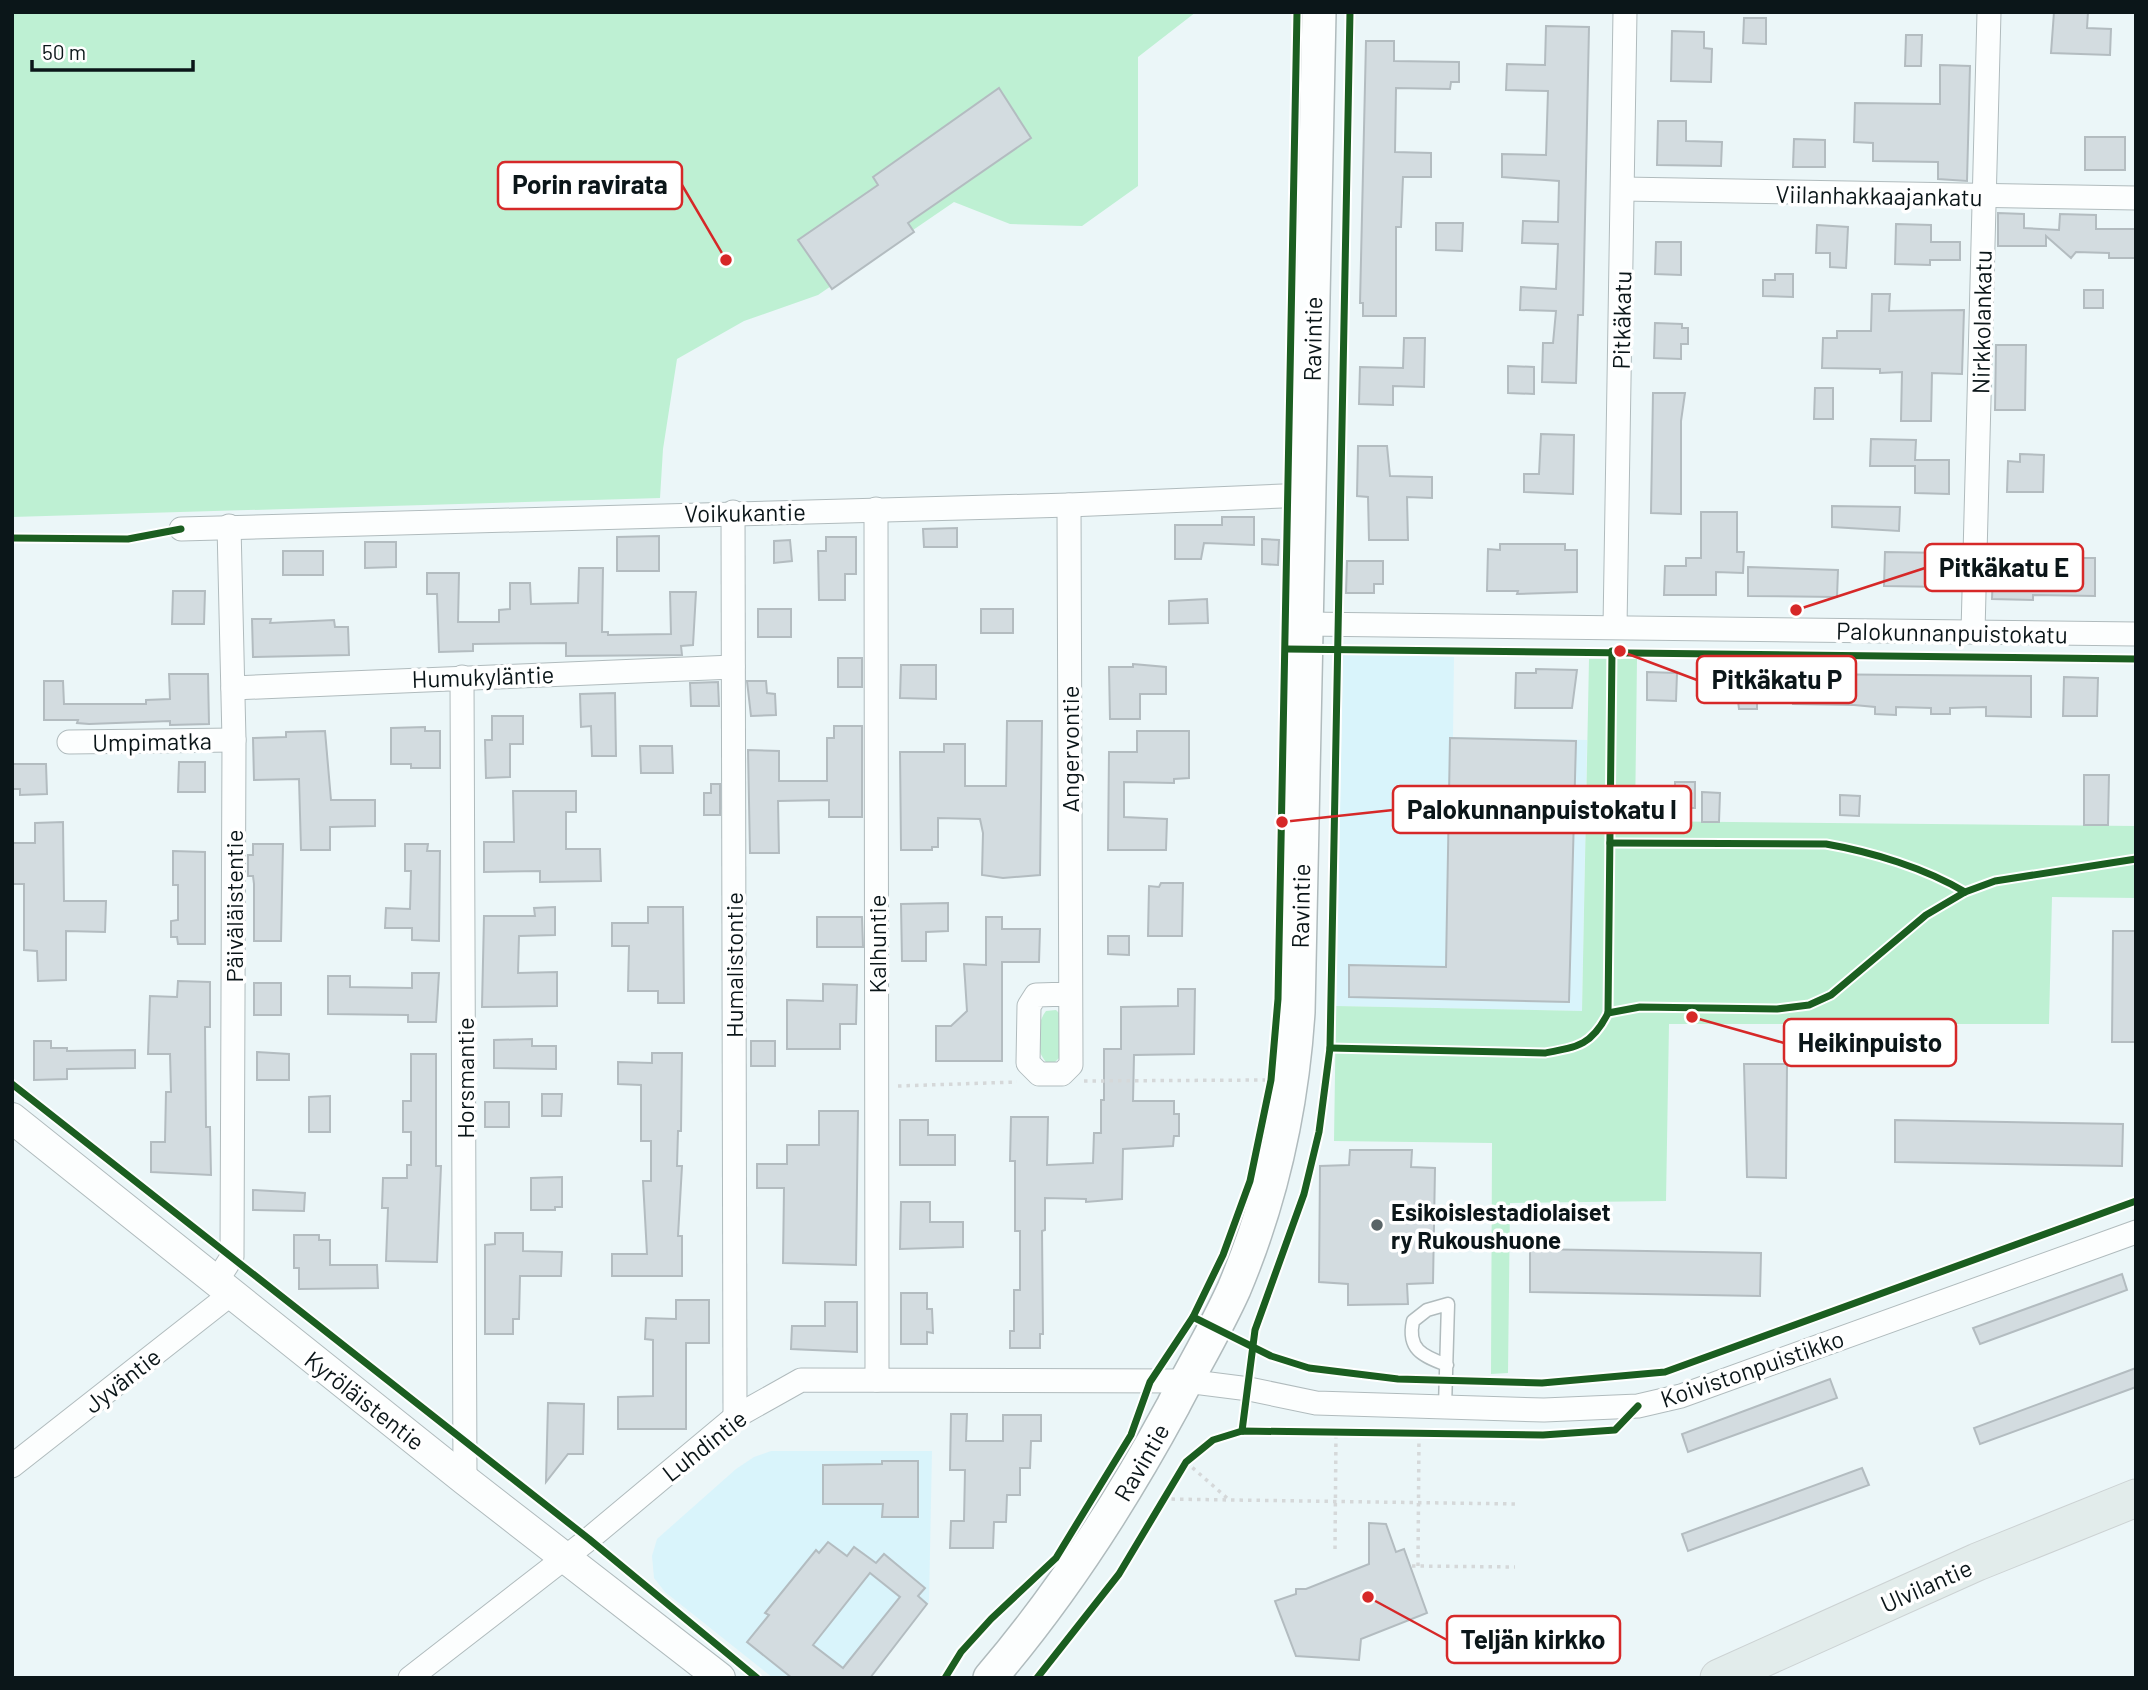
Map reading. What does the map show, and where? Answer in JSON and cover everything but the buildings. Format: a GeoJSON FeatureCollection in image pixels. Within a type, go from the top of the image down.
{"type":"FeatureCollection","features":[{"type":"Feature","properties":{"kind":"main road","name":"Ravintie"},"geometry":{"type":"LineString","coordinates":[[990,1678],[1020,1643],[1085,1553],[1151,1447],[1215,1329],[1242,1266],[1270,1182],[1290,1088],[1298,1012],[1318,12]]}},
{"type":"Feature","properties":{"kind":"main road","name":"Ulvilantie"},"geometry":{"type":"LineString","coordinates":[[1719,1678],[1977,1562],[2136,1499]]}},
{"type":"Feature","properties":{"kind":"street","name":"Pitkäkatu"},"geometry":{"type":"LineString","coordinates":[[1615,627],[1625,12]]}},
{"type":"Feature","properties":{"kind":"street","name":"Nirkkolankatu"},"geometry":{"type":"LineString","coordinates":[[1973,632],[1989,12]]}},
{"type":"Feature","properties":{"kind":"street","name":"Viilanhakkaajankatu"},"geometry":{"type":"LineString","coordinates":[[1623,189],[2136,198]]}},
{"type":"Feature","properties":{"kind":"street","name":"Voikukantie"},"geometry":{"type":"LineString","coordinates":[[181,529],[1069,505],[1308,495]]}},
{"type":"Feature","properties":{"kind":"street","name":"Angervontie"},"geometry":{"type":"LineString","coordinates":[[1069,505],[1070,994]]}},
{"type":"Feature","properties":{"kind":"street","name":"Kalhuntie"},"geometry":{"type":"LineString","coordinates":[[876,509],[877,1380]]}},
{"type":"Feature","properties":{"kind":"street","name":"Humalistontie"},"geometry":{"type":"LineString","coordinates":[[733,512],[734,1417]]}},
{"type":"Feature","properties":{"kind":"street","name":"Päiväläistentie"},"geometry":{"type":"LineString","coordinates":[[224,1288],[232,1257],[234,740],[229,526]]}},
{"type":"Feature","properties":{"kind":"street","name":"Palokunnanpuistokatu"},"geometry":{"type":"LineString","coordinates":[[1306,624],[2136,634]]}},
{"type":"Feature","properties":{"kind":"street","name":"Humukyläntie"},"geometry":{"type":"LineString","coordinates":[[233,688],[733,667]]}},
{"type":"Feature","properties":{"kind":"street","name":"Horsmantie"},"geometry":{"type":"LineString","coordinates":[[462,677],[465,1480]]}},
{"type":"Feature","properties":{"kind":"street","name":"Umpimatka"},"geometry":{"type":"LineString","coordinates":[[69,742],[234,740]]}},
{"type":"Feature","properties":{"kind":"street","name":"Kyröläistentie"},"geometry":{"type":"LineString","coordinates":[[12,1118],[465,1480],[720,1678]]}},
{"type":"Feature","properties":{"kind":"street","name":"Koivistonpuistikko"},"geometry":{"type":"LineString","coordinates":[[1186,1381],[1248,1389],[1316,1403],[1544,1410],[1627,1406],[1681,1396],[2136,1232]]}},
{"type":"Feature","properties":{"kind":"street","name":"Jyväntie"},"geometry":{"type":"LineString","coordinates":[[12,1466],[224,1288]]}},
{"type":"Feature","properties":{"kind":"street","name":"Luhdintie"},"geometry":{"type":"LineString","coordinates":[[410,1678],[734,1417],[801,1380],[1186,1381]]}},
{"type":"Feature","properties":{"kind":"lane"},"geometry":{"type":"LineString","coordinates":[[1445,1407],[1447,1364],[1448,1304],[1427,1310],[1413,1321],[1410,1336],[1413,1347],[1425,1357],[1447,1364]]}},
{"type":"Feature","properties":{"kind":"path"},"geometry":{"type":"LineString","coordinates":[[1268,1093],[1272,1067]]}},
{"type":"Feature","properties":{"kind":"path"},"geometry":{"type":"LineString","coordinates":[[1322,1432],[1350,1432]]}},
{"type":"Feature","properties":{"kind":"path"},"geometry":{"type":"LineString","coordinates":[[1335,1549],[1336,1432]]}},
{"type":"Feature","properties":{"kind":"path"},"geometry":{"type":"LineString","coordinates":[[1405,1433],[1433,1433]]}},
{"type":"Feature","properties":{"kind":"path"},"geometry":{"type":"LineString","coordinates":[[1418,1566],[1419,1433]]}},
{"type":"Feature","properties":{"kind":"path"},"geometry":{"type":"LineString","coordinates":[[1151,1447],[1183,1466],[1195,1454]]}},
{"type":"Feature","properties":{"kind":"path"},"geometry":{"type":"LineString","coordinates":[[1186,1462],[1228,1500]]}},
{"type":"Feature","properties":{"kind":"path"},"geometry":{"type":"LineString","coordinates":[[1157,1510],[1170,1488]]}},
{"type":"Feature","properties":{"kind":"path"},"geometry":{"type":"LineString","coordinates":[[1163,1499],[1516,1504]]}},
{"type":"Feature","properties":{"kind":"path"},"geometry":{"type":"LineString","coordinates":[[1412,1566],[1515,1567]]}},
{"type":"Feature","properties":{"kind":"shaded area"},"geometry":{"type":"Polygon","coordinates":[[[1343,654],[1454,657],[1453,737],[1587,740],[1582,1011],[1336,1006],[1343,654]]]}},
{"type":"Feature","properties":{"kind":"shaded area"},"geometry":{"type":"Polygon","coordinates":[[[771,1451],[932,1451],[929,1602],[870,1678],[773,1678],[665,1592],[654,1578],[652,1556],[657,1539],[736,1469],[754,1457],[771,1451]]]}},
{"type":"Feature","properties":{"kind":"green space"},"geometry":{"type":"Polygon","coordinates":[[[12,12],[1196,12],[1138,57],[1138,186],[1082,226],[1010,224],[954,202],[818,295],[744,321],[677,359],[663,449],[660,498],[12,517],[12,12]]]}},
{"type":"Feature","properties":{"kind":"green space"},"geometry":{"type":"Polygon","coordinates":[[[1589,659],[1637,659],[1635,821],[2136,826],[2136,898],[2052,897],[2049,1024],[1669,1024],[1666,1201],[1510,1203],[1508,1373],[1491,1374],[1492,1143],[1334,1141],[1336,1006],[1582,1011],[1589,659]]]}},
{"type":"Feature","properties":{"kind":"green space"},"geometry":{"type":"Polygon","coordinates":[[[1056,1010],[1062,1016],[1061,1056],[1055,1062],[1046,1062],[1038,1044],[1038,1029],[1046,1011],[1056,1010]]]}},
{"type":"Feature","properties":{"kind":"cycle path"},"geometry":{"type":"LineString","coordinates":[[945,1678],[961,1652],[991,1619],[1056,1558],[1131,1435],[1150,1382],[1193,1317],[1223,1255],[1250,1181],[1271,1080],[1278,999],[1297,12]]}},
{"type":"Feature","properties":{"kind":"cycle path"},"geometry":{"type":"LineString","coordinates":[[1242,1431],[1255,1330],[1304,1194],[1319,1132],[1330,1048],[1350,12]]}},
{"type":"Feature","properties":{"kind":"cycle path"},"geometry":{"type":"LineString","coordinates":[[12,538],[128,539],[181,529]]}},
{"type":"Feature","properties":{"kind":"cycle path"},"geometry":{"type":"LineString","coordinates":[[1286,649],[2136,659]]}},
{"type":"Feature","properties":{"kind":"cycle path"},"geometry":{"type":"LineString","coordinates":[[1330,1048],[1545,1053],[1583,1043],[1602,1024],[1608,1013],[1612,651]]}},
{"type":"Feature","properties":{"kind":"cycle path"},"geometry":{"type":"LineString","coordinates":[[1610,843],[1826,844],[1898,862],[1965,892]]}},
{"type":"Feature","properties":{"kind":"cycle path"},"geometry":{"type":"LineString","coordinates":[[1608,1013],[1640,1007],[1777,1009],[1809,1005],[1831,995],[1926,915],[1965,892],[1995,881],[2136,859]]}},
{"type":"Feature","properties":{"kind":"cycle path"},"geometry":{"type":"LineString","coordinates":[[12,1084],[589,1539],[757,1678]]}},
{"type":"Feature","properties":{"kind":"cycle path"},"geometry":{"type":"LineString","coordinates":[[1193,1317],[1271,1356],[1309,1368],[1398,1379],[1542,1383],[1665,1372],[2136,1201]]}},
{"type":"Feature","properties":{"kind":"cycle path"},"geometry":{"type":"LineString","coordinates":[[1037,1678],[1119,1574],[1186,1462],[1213,1440],[1242,1431],[1543,1435],[1615,1430],[1638,1406]]}},
{"type":"Feature","properties":{"kind":"place","name":"Porin ravirata"},"geometry":{"type":"Point","coordinates":[726,260]}},
{"type":"Feature","properties":{"kind":"place","name":"Pitkäkatu E"},"geometry":{"type":"Point","coordinates":[1796,610]}},
{"type":"Feature","properties":{"kind":"place","name":"Pitkäkatu P"},"geometry":{"type":"Point","coordinates":[1620,651]}},
{"type":"Feature","properties":{"kind":"place","name":"Palokunnanpuistokatu I"},"geometry":{"type":"Point","coordinates":[1282,822]}},
{"type":"Feature","properties":{"kind":"place","name":"Heikinpuisto"},"geometry":{"type":"Point","coordinates":[1692,1017]}},
{"type":"Feature","properties":{"kind":"place","name":"Esikoislestadiolaiset ry Rukoushuone"},"geometry":{"type":"Point","coordinates":[1377,1225]}},
{"type":"Feature","properties":{"kind":"place","name":"Teljän kirkko"},"geometry":{"type":"Point","coordinates":[1368,1597]}}]}
